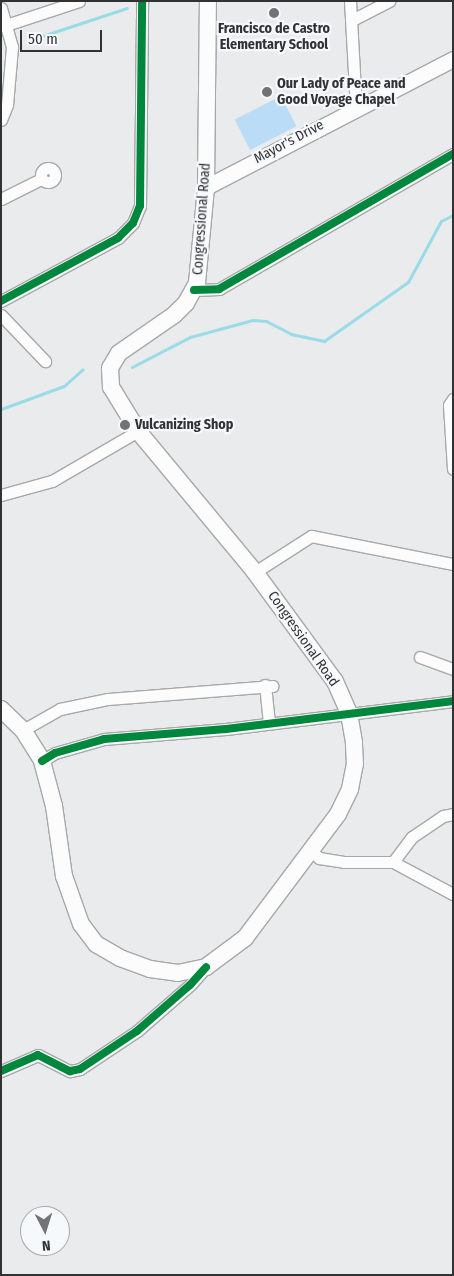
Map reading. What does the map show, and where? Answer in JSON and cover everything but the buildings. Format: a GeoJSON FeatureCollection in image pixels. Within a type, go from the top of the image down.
{"type":"FeatureCollection","features":[{"type":"Feature","properties":{"kind":"main road","name":"Congressional Road"},"geometry":{"type":"LineString","coordinates":[[1,709],[23,730],[42,761],[71,902],[81,924],[96,944],[120,958],[150,969],[178,972],[206,967],[245,938],[338,814],[352,783],[354,742],[349,713],[334,680],[255,572],[138,431],[114,396],[110,378],[112,363],[126,346],[174,315],[194,290],[202,249],[206,187],[208,1]]}},
{"type":"Feature","properties":{"kind":"street"},"geometry":{"type":"LineString","coordinates":[[5,25],[79,1]]}},
{"type":"Feature","properties":{"kind":"street"},"geometry":{"type":"LineString","coordinates":[[1,301],[118,238],[133,222],[140,206],[142,1]]}},
{"type":"Feature","properties":{"kind":"street"},"geometry":{"type":"LineString","coordinates":[[350,1],[356,107]]}},
{"type":"Feature","properties":{"kind":"street"},"geometry":{"type":"LineString","coordinates":[[352,20],[389,1]]}},
{"type":"Feature","properties":{"kind":"street"},"geometry":{"type":"LineString","coordinates":[[1,8],[12,47],[6,105],[1,120]]}},
{"type":"Feature","properties":{"kind":"street","name":"Mayor's Drive"},"geometry":{"type":"LineString","coordinates":[[206,187],[356,107],[453,59]]}},
{"type":"Feature","properties":{"kind":"street"},"geometry":{"type":"LineString","coordinates":[[194,290],[219,288],[453,154]]}},
{"type":"Feature","properties":{"kind":"street"},"geometry":{"type":"LineString","coordinates":[[1,199],[41,179]]}},
{"type":"Feature","properties":{"kind":"street"},"geometry":{"type":"LineString","coordinates":[[1,315],[45,361]]}},
{"type":"Feature","properties":{"kind":"street"},"geometry":{"type":"LineString","coordinates":[[453,399],[450,405],[453,470]]}},
{"type":"Feature","properties":{"kind":"street"},"geometry":{"type":"LineString","coordinates":[[1,495],[52,481],[138,431]]}},
{"type":"Feature","properties":{"kind":"street"},"geometry":{"type":"LineString","coordinates":[[255,572],[311,536],[453,564]]}},
{"type":"Feature","properties":{"kind":"street"},"geometry":{"type":"LineString","coordinates":[[420,657],[453,669]]}},
{"type":"Feature","properties":{"kind":"street"},"geometry":{"type":"LineString","coordinates":[[23,730],[60,708],[108,699],[269,686],[269,723]]}},
{"type":"Feature","properties":{"kind":"street"},"geometry":{"type":"LineString","coordinates":[[42,761],[55,753],[104,739],[269,723],[453,701]]}},
{"type":"Feature","properties":{"kind":"street"},"geometry":{"type":"LineString","coordinates":[[393,862],[412,837],[443,816],[453,814]]}},
{"type":"Feature","properties":{"kind":"street"},"geometry":{"type":"LineString","coordinates":[[311,851],[318,858],[344,862],[393,862],[453,894]]}},
{"type":"Feature","properties":{"kind":"street"},"geometry":{"type":"LineString","coordinates":[[1,1071],[38,1055],[70,1071],[80,1069],[137,1031],[190,985],[206,967]]}},
{"type":"Feature","properties":{"kind":"shaded area"},"geometry":{"type":"Polygon","coordinates":[[[281,96],[296,126],[250,150],[235,120],[281,96]]]}},
{"type":"Feature","properties":{"kind":"waterway"},"geometry":{"type":"LineString","coordinates":[[30,40],[127,8]]}},
{"type":"Feature","properties":{"kind":"waterway"},"geometry":{"type":"LineString","coordinates":[[132,367],[190,337],[253,320],[266,321],[291,334],[324,341],[408,282],[441,221],[453,215]]}},
{"type":"Feature","properties":{"kind":"waterway"},"geometry":{"type":"LineString","coordinates":[[1,409],[64,386],[83,369]]}},
{"type":"Feature","properties":{"kind":"cycle path"},"geometry":{"type":"LineString","coordinates":[[1,301],[118,238],[133,223],[140,206],[142,1]]}},
{"type":"Feature","properties":{"kind":"cycle path"},"geometry":{"type":"LineString","coordinates":[[194,290],[219,289],[453,154]]}},
{"type":"Feature","properties":{"kind":"cycle path"},"geometry":{"type":"LineString","coordinates":[[42,761],[55,753],[104,739],[226,729],[453,701]]}},
{"type":"Feature","properties":{"kind":"cycle path"},"geometry":{"type":"LineString","coordinates":[[1,1071],[38,1055],[70,1071],[80,1069],[137,1031],[190,985],[206,967]]}},
{"type":"Feature","properties":{"kind":"place","name":"Francisco de Castro Elementary School"},"geometry":{"type":"Point","coordinates":[274,13]}},
{"type":"Feature","properties":{"kind":"place","name":"Our Lady of Peace and Good Voyage Chapel"},"geometry":{"type":"Point","coordinates":[267,92]}},
{"type":"Feature","properties":{"kind":"place","name":"Vulcanizing Shop"},"geometry":{"type":"Point","coordinates":[125,425]}}]}
